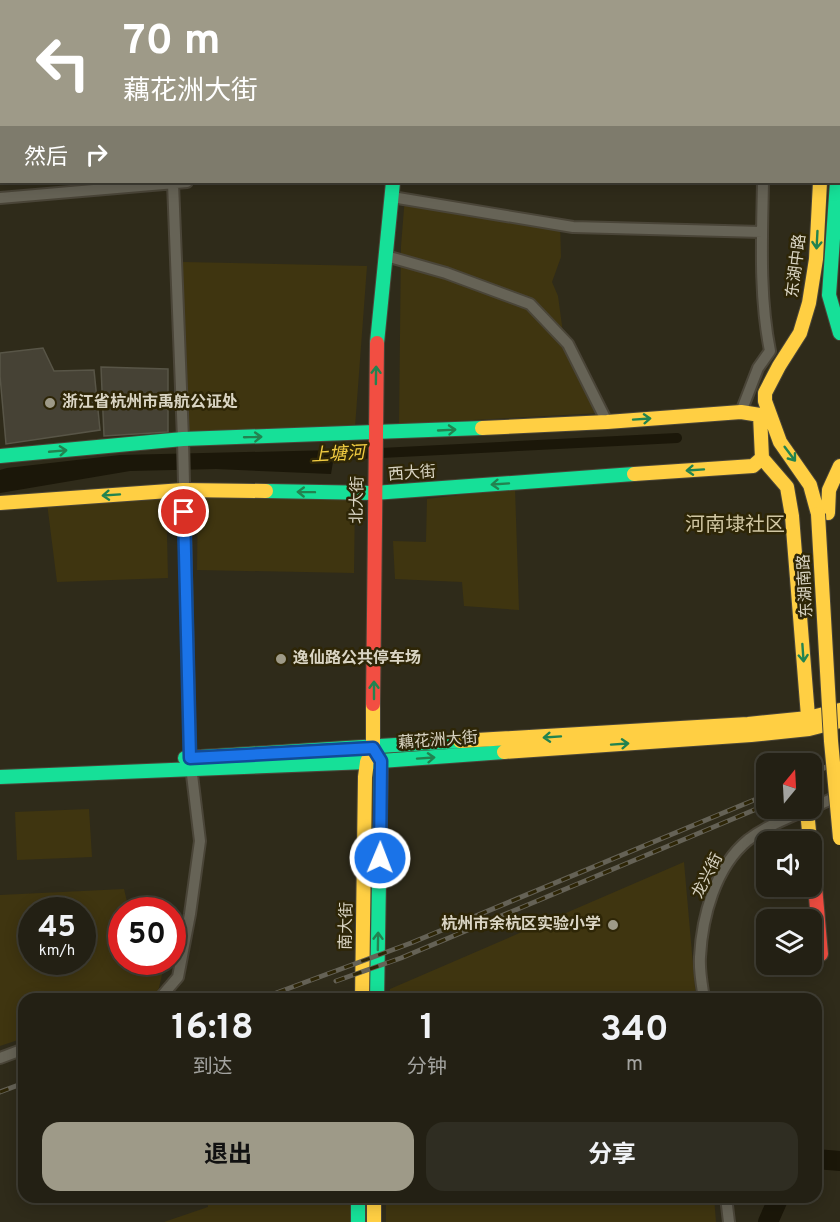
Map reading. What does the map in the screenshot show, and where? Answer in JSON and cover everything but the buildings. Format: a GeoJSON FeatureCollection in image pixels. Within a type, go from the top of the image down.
{"type":"FeatureCollection","features":[{"type":"Feature","properties":{"kind":"main road","name":"北大街"},"geometry":{"type":"LineString","coordinates":[[373,748],[376,354],[393,183]]}},
{"type":"Feature","properties":{"kind":"main road","name":"东湖中路"},"geometry":{"type":"LineString","coordinates":[[789,351],[800,333],[810,303],[816,259],[820,183]]}},
{"type":"Feature","properties":{"kind":"main road","name":"东湖中路"},"geometry":{"type":"LineString","coordinates":[[837,183],[829,295],[840,333]]}},
{"type":"Feature","properties":{"kind":"main road","name":"东湖南路"},"geometry":{"type":"LineString","coordinates":[[789,351],[765,393],[765,413],[780,442],[810,485],[823,513],[840,721]]}},
{"type":"Feature","properties":{"kind":"main road"},"geometry":{"type":"LineString","coordinates":[[0,456],[183,439],[375,433],[607,422],[741,412],[765,413],[758,462],[787,487],[792,516],[809,723]]}},
{"type":"Feature","properties":{"kind":"main road","name":"西大街"},"geometry":{"type":"LineString","coordinates":[[0,503],[183,490],[374,493],[758,462]]}},
{"type":"Feature","properties":{"kind":"main road","name":"东湖南路"},"geometry":{"type":"LineString","coordinates":[[840,466],[829,490],[823,513],[831,741],[840,838]]}},
{"type":"Feature","properties":{"kind":"main road","name":"藕花洲大街"},"geometry":{"type":"LineString","coordinates":[[0,766],[374,762],[751,735],[809,723],[840,710]]}},
{"type":"Feature","properties":{"kind":"main road","name":"藕花洲大街"},"geometry":{"type":"LineString","coordinates":[[0,777],[373,748],[748,724],[840,721]]}},
{"type":"Feature","properties":{"kind":"main road"},"geometry":{"type":"LineString","coordinates":[[373,748],[374,762]]}},
{"type":"Feature","properties":{"kind":"main road","name":"南大街"},"geometry":{"type":"LineString","coordinates":[[362,993],[366,777],[374,762]]}},
{"type":"Feature","properties":{"kind":"main road","name":"南大街"},"geometry":{"type":"LineString","coordinates":[[374,762],[377,993]]}},
{"type":"Feature","properties":{"kind":"main road"},"geometry":{"type":"LineString","coordinates":[[358,1203],[358,1222]]}},
{"type":"Feature","properties":{"kind":"main road"},"geometry":{"type":"LineString","coordinates":[[374,1203],[374,1222]]}},
{"type":"Feature","properties":{"kind":"street"},"geometry":{"type":"LineString","coordinates":[[0,198],[56,187],[173,183],[183,439],[190,763],[200,841],[190,914],[178,976],[164,993]]}},
{"type":"Feature","properties":{"kind":"street"},"geometry":{"type":"LineString","coordinates":[[741,412],[758,368],[770,351],[764,323],[763,183]]}},
{"type":"Feature","properties":{"kind":"street"},"geometry":{"type":"LineString","coordinates":[[392,196],[573,227],[762,232]]}},
{"type":"Feature","properties":{"kind":"street"},"geometry":{"type":"LineString","coordinates":[[386,256],[446,273],[530,304],[568,344],[607,422]]}},
{"type":"Feature","properties":{"kind":"street"},"geometry":{"type":"LineString","coordinates":[[0,449],[0,456]]}},
{"type":"Feature","properties":{"kind":"street","name":"龙兴街"},"geometry":{"type":"LineString","coordinates":[[822,803],[840,795]]}},
{"type":"Feature","properties":{"kind":"street","name":"龙兴街"},"geometry":{"type":"LineString","coordinates":[[703,993],[700,960],[702,931],[710,898],[727,865],[747,841],[773,824],[785,819]]}},
{"type":"Feature","properties":{"kind":"street"},"geometry":{"type":"LineString","coordinates":[[0,1058],[18,1051]]}},
{"type":"Feature","properties":{"kind":"street"},"geometry":{"type":"LineString","coordinates":[[727,1203],[729,1222]]}},
{"type":"Feature","properties":{"kind":"shaded area"},"geometry":{"type":"Polygon","coordinates":[[[405,196],[560,223],[561,257],[552,282],[558,296],[563,333],[601,413],[399,424],[401,246],[405,196]]]}},
{"type":"Feature","properties":{"kind":"shaded area"},"geometry":{"type":"Polygon","coordinates":[[[183,262],[367,266],[355,427],[184,432],[183,262]]]}},
{"type":"Feature","properties":{"kind":"shaded area"},"geometry":{"type":"Polygon","coordinates":[[[335,450],[331,474],[216,469],[130,471],[0,493],[0,470],[7,468],[120,455],[335,450]]]}},
{"type":"Feature","properties":{"kind":"shaded area"},"geometry":{"type":"Polygon","coordinates":[[[515,488],[519,610],[464,606],[462,582],[395,579],[393,541],[426,542],[427,499],[515,488]]]}},
{"type":"Feature","properties":{"kind":"shaded area"},"geometry":{"type":"Polygon","coordinates":[[[166,493],[168,578],[57,582],[47,503],[166,493]]]}},
{"type":"Feature","properties":{"kind":"shaded area"},"geometry":{"type":"Polygon","coordinates":[[[198,495],[355,498],[354,573],[197,570],[198,495]]]}},
{"type":"Feature","properties":{"kind":"shaded area"},"geometry":{"type":"Polygon","coordinates":[[[89,809],[92,857],[17,860],[15,812],[89,809]]]}},
{"type":"Feature","properties":{"kind":"shaded area","name":"杭州市余杭区实验小学"},"geometry":{"type":"Polygon","coordinates":[[[684,862],[695,993],[390,993],[390,989],[684,862]]]}},
{"type":"Feature","properties":{"kind":"shaded area"},"geometry":{"type":"Polygon","coordinates":[[[124,889],[126,897],[108,897],[108,975],[162,975],[158,992],[18,993],[18,1040],[0,1046],[0,895],[124,889]]]}},
{"type":"Feature","properties":{"kind":"shaded area"},"geometry":{"type":"Polygon","coordinates":[[[208,1203],[351,1203],[350,1222],[164,1222],[208,1207],[208,1203]]]}},
{"type":"Feature","properties":{"kind":"shaded area"},"geometry":{"type":"Polygon","coordinates":[[[386,1203],[714,1203],[716,1222],[386,1222],[386,1203]]]}},
{"type":"Feature","properties":{"kind":"waterway","name":"上塘河"},"geometry":{"type":"LineString","coordinates":[[321,456],[677,438]]}},
{"type":"Feature","properties":{"kind":"waterway"},"geometry":{"type":"LineString","coordinates":[[822,1160],[840,1161]]}},
{"type":"Feature","properties":{"kind":"waterway"},"geometry":{"type":"LineString","coordinates":[[768,1222],[776,1203]]}},
{"type":"Feature","properties":{"kind":"railway"},"geometry":{"type":"LineString","coordinates":[[822,769],[840,760]]}},
{"type":"Feature","properties":{"kind":"railway"},"geometry":{"type":"LineString","coordinates":[[276,993],[411,943],[756,799]]}},
{"type":"Feature","properties":{"kind":"railway"},"geometry":{"type":"LineString","coordinates":[[336,981],[401,958],[756,809]]}},
{"type":"Feature","properties":{"kind":"railway"},"geometry":{"type":"LineString","coordinates":[[0,1092],[18,1085]]}},
{"type":"Feature","properties":{"kind":"traffic: fast"},"geometry":{"type":"LineString","coordinates":[[377,343],[393,183]]}},
{"type":"Feature","properties":{"kind":"traffic: fast"},"geometry":{"type":"LineString","coordinates":[[837,183],[829,295],[840,333]]}},
{"type":"Feature","properties":{"kind":"traffic: fast"},"geometry":{"type":"LineString","coordinates":[[0,456],[183,439],[482,428]]}},
{"type":"Feature","properties":{"kind":"traffic: fast"},"geometry":{"type":"LineString","coordinates":[[266,491],[374,493],[634,474]]}},
{"type":"Feature","properties":{"kind":"traffic: fast"},"geometry":{"type":"LineString","coordinates":[[185,758],[460,741]]}},
{"type":"Feature","properties":{"kind":"traffic: fast"},"geometry":{"type":"LineString","coordinates":[[0,777],[367,762],[504,752]]}},
{"type":"Feature","properties":{"kind":"traffic: fast"},"geometry":{"type":"LineString","coordinates":[[377,754],[381,761],[377,993]]}},
{"type":"Feature","properties":{"kind":"traffic: fast"},"geometry":{"type":"LineString","coordinates":[[358,1203],[358,1222]]}},
{"type":"Feature","properties":{"kind":"traffic: slow"},"geometry":{"type":"LineString","coordinates":[[818,514],[810,485],[780,442],[765,401],[765,393],[800,333],[809,303],[816,259],[820,183]]}},
{"type":"Feature","properties":{"kind":"traffic: slow"},"geometry":{"type":"LineString","coordinates":[[482,428],[741,412],[760,415],[762,458],[753,466],[634,474]]}},
{"type":"Feature","properties":{"kind":"traffic: slow"},"geometry":{"type":"LineString","coordinates":[[762,458],[787,487],[792,516],[809,729]]}},
{"type":"Feature","properties":{"kind":"traffic: slow"},"geometry":{"type":"LineString","coordinates":[[828,513],[829,490],[840,466]]}},
{"type":"Feature","properties":{"kind":"traffic: slow"},"geometry":{"type":"LineString","coordinates":[[0,503],[183,490],[266,491]]}},
{"type":"Feature","properties":{"kind":"traffic: slow"},"geometry":{"type":"LineString","coordinates":[[818,514],[831,741],[840,838]]}},
{"type":"Feature","properties":{"kind":"traffic: slow"},"geometry":{"type":"LineString","coordinates":[[362,993],[365,777],[367,762],[373,748],[373,704]]}},
{"type":"Feature","properties":{"kind":"traffic: slow"},"geometry":{"type":"LineString","coordinates":[[460,741],[748,724],[808,718],[840,710]]}},
{"type":"Feature","properties":{"kind":"traffic: slow"},"geometry":{"type":"LineString","coordinates":[[504,752],[751,735],[809,729],[840,721]]}},
{"type":"Feature","properties":{"kind":"traffic: slow"},"geometry":{"type":"LineString","coordinates":[[808,819],[809,831]]}},
{"type":"Feature","properties":{"kind":"traffic: slow"},"geometry":{"type":"LineString","coordinates":[[374,1203],[374,1222]]}},
{"type":"Feature","properties":{"kind":"traffic: jam"},"geometry":{"type":"LineString","coordinates":[[373,704],[377,343]]}},
{"type":"Feature","properties":{"kind":"traffic: jam"},"geometry":{"type":"LineString","coordinates":[[816,897],[817,909]]}},
{"type":"Feature","properties":{"kind":"place","name":"浙江省杭州市禹航公证处"},"geometry":{"type":"Point","coordinates":[50,403]}},
{"type":"Feature","properties":{"kind":"place","name":"逸仙路公共停车场"},"geometry":{"type":"Point","coordinates":[281,659]}},
{"type":"Feature","properties":{"kind":"place","name":"杭州市余杭区实验小学"},"geometry":{"type":"Point","coordinates":[613,925]}},
{"type":"Feature","properties":{"kind":"district","name":"河南埭社区"},"geometry":{"type":"Point","coordinates":[735,526]}},
{"type":"Feature","properties":{"kind":"route"},"geometry":{"type":"LineString","coordinates":[[184,512],[190,758],[373,748],[381,761],[380,858]]}}]}
